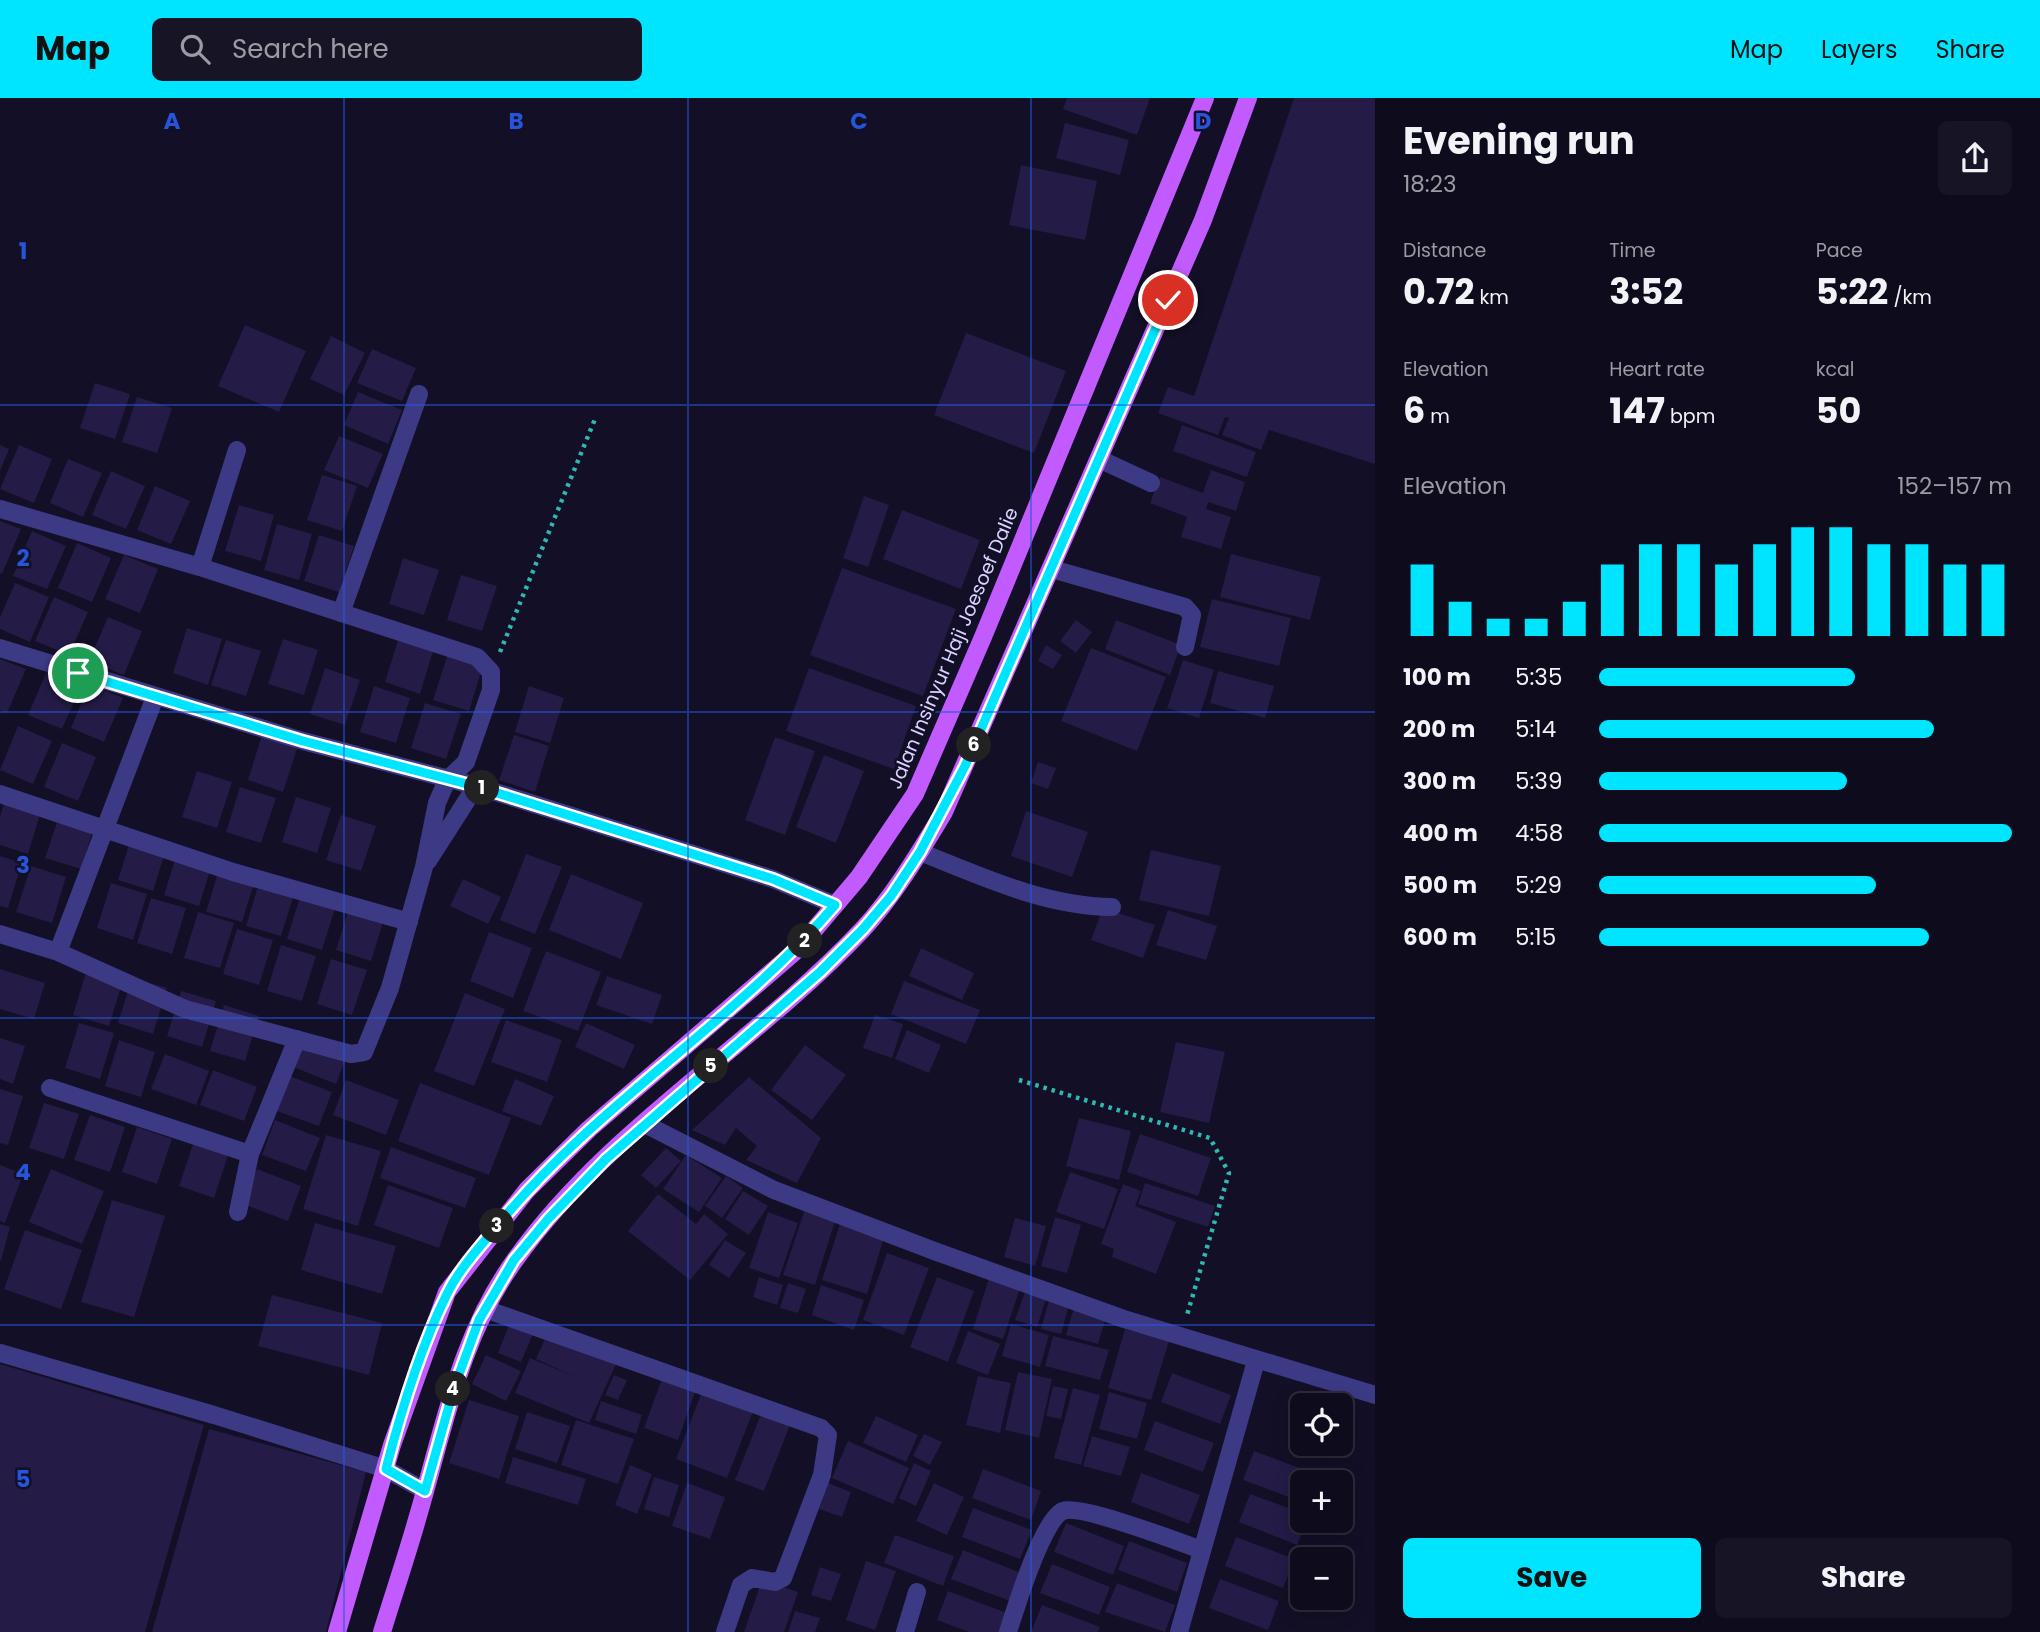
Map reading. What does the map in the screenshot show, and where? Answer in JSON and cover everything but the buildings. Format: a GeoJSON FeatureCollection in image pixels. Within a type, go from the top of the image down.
{"type":"FeatureCollection","features":[{"type":"Feature","properties":{"kind":"main road","name":"Jalan Insinyur Haji Joesoef Dalie"},"geometry":{"type":"LineString","coordinates":[[337,1632],[418,1365],[447,1292],[527,1190],[589,1129],[797,949],[859,877],[915,794],[1205,98]]}},
{"type":"Feature","properties":{"kind":"main road"},"geometry":{"type":"LineString","coordinates":[[382,1632],[454,1388],[485,1309],[514,1260],[548,1219],[606,1159],[820,972],[863,929],[891,896],[920,852],[965,766],[1052,569],[1203,220],[1248,98]]}},
{"type":"Feature","properties":{"kind":"street"},"geometry":{"type":"LineString","coordinates":[[341,613],[419,394]]}},
{"type":"Feature","properties":{"kind":"street"},"geometry":{"type":"LineString","coordinates":[[200,567],[237,450]]}},
{"type":"Feature","properties":{"kind":"street"},"geometry":{"type":"LineString","coordinates":[[1099,459],[1151,482]]}},
{"type":"Feature","properties":{"kind":"street"},"geometry":{"type":"LineString","coordinates":[[0,509],[200,567],[477,657],[491,672],[491,690],[466,762],[447,780],[437,803],[424,867],[390,988],[364,1052],[351,1054],[185,1009],[58,952],[0,934]]}},
{"type":"Feature","properties":{"kind":"street"},"geometry":{"type":"LineString","coordinates":[[1052,569],[1185,607],[1192,615],[1185,647]]}},
{"type":"Feature","properties":{"kind":"street"},"geometry":{"type":"LineString","coordinates":[[0,648],[155,697],[475,786],[773,879],[835,905]]}},
{"type":"Feature","properties":{"kind":"street"},"geometry":{"type":"LineString","coordinates":[[58,952],[155,697]]}},
{"type":"Feature","properties":{"kind":"street"},"geometry":{"type":"LineString","coordinates":[[424,867],[475,786]]}},
{"type":"Feature","properties":{"kind":"street"},"geometry":{"type":"LineString","coordinates":[[0,794],[233,872],[409,922]]}},
{"type":"Feature","properties":{"kind":"street"},"geometry":{"type":"LineString","coordinates":[[920,852],[1031,895],[1088,907],[1112,907]]}},
{"type":"Feature","properties":{"kind":"street"},"geometry":{"type":"LineString","coordinates":[[238,1212],[250,1154],[297,1039]]}},
{"type":"Feature","properties":{"kind":"street"},"geometry":{"type":"LineString","coordinates":[[50,1088],[250,1154]]}},
{"type":"Feature","properties":{"kind":"street"},"geometry":{"type":"LineString","coordinates":[[645,1124],[774,1190],[936,1252],[1124,1319],[1375,1395]]}},
{"type":"Feature","properties":{"kind":"street"},"geometry":{"type":"LineString","coordinates":[[485,1309],[821,1428],[828,1435],[822,1475],[783,1578],[775,1582],[752,1578],[741,1585],[725,1632]]}},
{"type":"Feature","properties":{"kind":"street"},"geometry":{"type":"LineString","coordinates":[[0,1353],[214,1415],[386,1469],[425,1491]]}},
{"type":"Feature","properties":{"kind":"street"},"geometry":{"type":"LineString","coordinates":[[1179,1632],[1256,1361]]}},
{"type":"Feature","properties":{"kind":"street"},"geometry":{"type":"LineString","coordinates":[[1008,1632],[1045,1532],[1054,1516],[1063,1510],[1089,1513],[1202,1550]]}},
{"type":"Feature","properties":{"kind":"street"},"geometry":{"type":"LineString","coordinates":[[905,1632],[917,1592]]}},
{"type":"Feature","properties":{"kind":"path"},"geometry":{"type":"LineString","coordinates":[[491,672],[595,419]]}},
{"type":"Feature","properties":{"kind":"path"},"geometry":{"type":"LineString","coordinates":[[1019,1080],[1210,1139],[1228,1173],[1181,1336]]}},
{"type":"Feature","properties":{"kind":"route"},"geometry":{"type":"LineString","coordinates":[[78,673],[303,741],[475,786],[773,879],[835,905],[797,949],[589,1129],[527,1190],[447,1292],[418,1365],[386,1469],[425,1491],[454,1388],[479,1320],[514,1260],[548,1219],[606,1159],[820,972],[863,929],[891,896],[920,852],[944,812],[965,766],[1168,300]]}}]}
